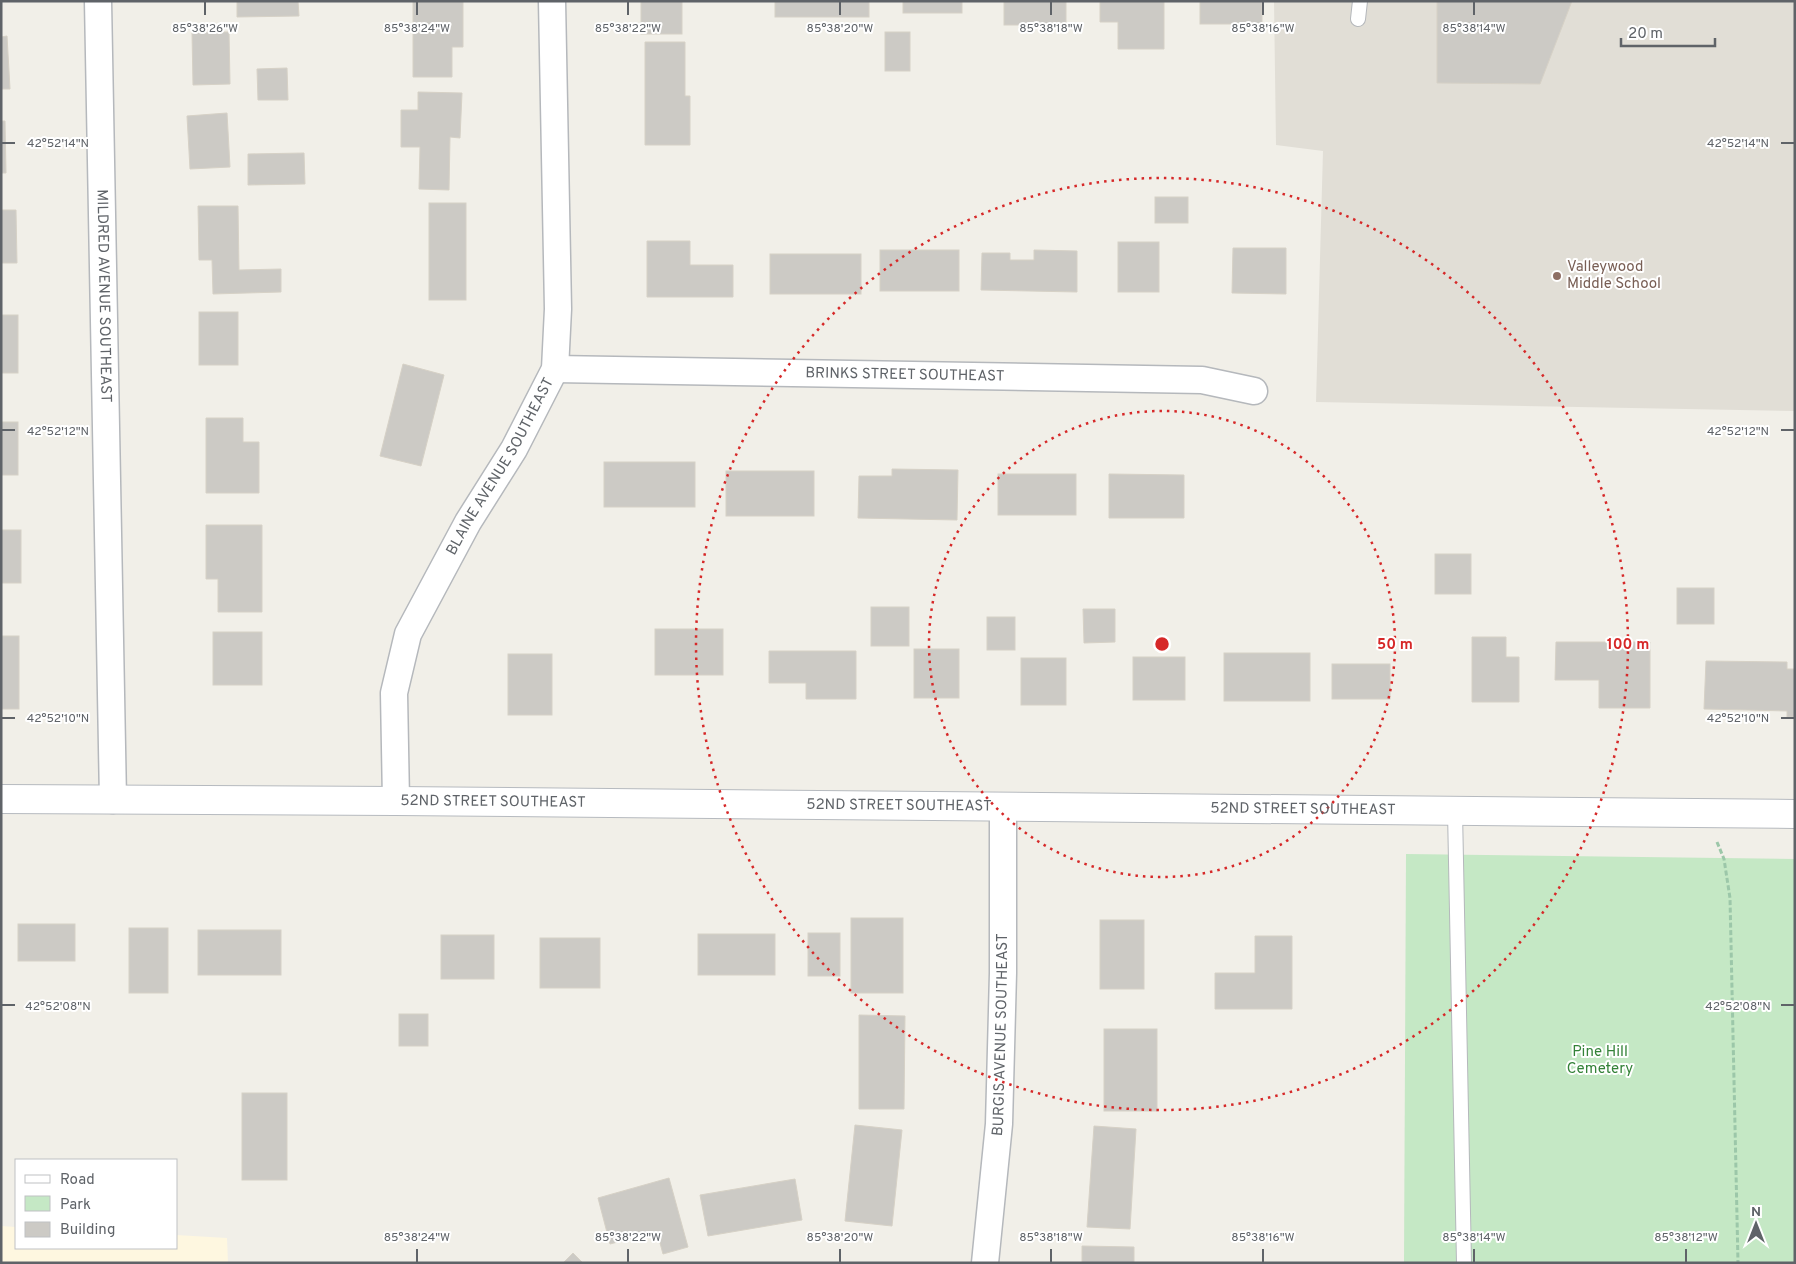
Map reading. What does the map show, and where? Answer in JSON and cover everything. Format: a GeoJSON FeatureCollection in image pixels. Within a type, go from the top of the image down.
{"type":"FeatureCollection","features":[{"type":"Feature","properties":{"kind":"main road","name":"52ND STREET SOUTHEAST"},"geometry":{"type":"LineString","coordinates":[[1,799],[1795,814]]}},
{"type":"Feature","properties":{"kind":"street","name":"MILDRED AVENUE SOUTHEAST"},"geometry":{"type":"LineString","coordinates":[[98,1],[113,800]]}},
{"type":"Feature","properties":{"kind":"street","name":"BLAINE AVENUE SOUTHEAST"},"geometry":{"type":"LineString","coordinates":[[396,801],[394,693],[408,634],[468,522],[514,449],[555,369],[558,309],[552,1]]}},
{"type":"Feature","properties":{"kind":"street","name":"BRINKS STREET SOUTHEAST"},"geometry":{"type":"LineString","coordinates":[[555,369],[1202,380],[1254,391]]}},
{"type":"Feature","properties":{"kind":"street","name":"BURGIS AVENUE SOUTHEAST"},"geometry":{"type":"LineString","coordinates":[[985,1263],[999,1124],[1003,973],[1003,808]]}},
{"type":"Feature","properties":{"kind":"lane"},"geometry":{"type":"LineString","coordinates":[[1358,19],[1360,1]]}},
{"type":"Feature","properties":{"kind":"lane"},"geometry":{"type":"LineString","coordinates":[[1455,811],[1464,1263]]}},
{"type":"Feature","properties":{"kind":"path"},"geometry":{"type":"LineString","coordinates":[[1706,813],[1724,859],[1730,898],[1738,1263]]}},
{"type":"Feature","properties":{"kind":"shaded area","name":"Valleywood Middle School"},"geometry":{"type":"Polygon","coordinates":[[[1274,1],[1795,1],[1795,411],[1316,402],[1323,151],[1276,145],[1274,1]]]}},
{"type":"Feature","properties":{"kind":"shaded area"},"geometry":{"type":"Polygon","coordinates":[[[1,1226],[15,1227],[15,1249],[178,1249],[178,1235],[227,1238],[228,1263],[1,1263],[1,1226]]]}},
{"type":"Feature","properties":{"kind":"green space","name":"Pine Hill Cemetery"},"geometry":{"type":"Polygon","coordinates":[[[1406,854],[1795,859],[1795,1263],[1404,1263],[1406,854]]]}},
{"type":"Feature","properties":{"kind":"building"},"geometry":{"type":"Polygon","coordinates":[[[237,1],[298,1],[299,16],[237,17],[237,1]]]}},
{"type":"Feature","properties":{"kind":"building"},"geometry":{"type":"Polygon","coordinates":[[[413,1],[463,1],[463,47],[452,47],[452,77],[413,77],[413,1]]]}},
{"type":"Feature","properties":{"kind":"building"},"geometry":{"type":"Polygon","coordinates":[[[641,1],[682,1],[682,34],[641,34],[641,1]]]}},
{"type":"Feature","properties":{"kind":"building"},"geometry":{"type":"Polygon","coordinates":[[[775,1],[869,1],[869,17],[775,17],[775,1]]]}},
{"type":"Feature","properties":{"kind":"building"},"geometry":{"type":"Polygon","coordinates":[[[903,1],[962,1],[962,13],[903,13],[903,1]]]}},
{"type":"Feature","properties":{"kind":"building"},"geometry":{"type":"Polygon","coordinates":[[[1004,1],[1066,1],[1066,25],[1004,25],[1004,1]]]}},
{"type":"Feature","properties":{"kind":"building"},"geometry":{"type":"Polygon","coordinates":[[[1100,1],[1164,1],[1164,49],[1118,49],[1118,22],[1100,22],[1100,1]]]}},
{"type":"Feature","properties":{"kind":"building"},"geometry":{"type":"Polygon","coordinates":[[[1200,1],[1262,1],[1262,24],[1200,24],[1200,1]]]}},
{"type":"Feature","properties":{"kind":"building"},"geometry":{"type":"Polygon","coordinates":[[[1437,1],[1572,1],[1540,84],[1437,83],[1437,1]]]}},
{"type":"Feature","properties":{"kind":"building"},"geometry":{"type":"Polygon","coordinates":[[[192,32],[229,32],[230,84],[193,85],[192,32]]]}},
{"type":"Feature","properties":{"kind":"building"},"geometry":{"type":"Polygon","coordinates":[[[885,32],[910,32],[910,71],[885,71],[885,32]]]}},
{"type":"Feature","properties":{"kind":"building"},"geometry":{"type":"Polygon","coordinates":[[[7,36],[10,89],[1,89],[1,37],[7,36]]]}},
{"type":"Feature","properties":{"kind":"building"},"geometry":{"type":"Polygon","coordinates":[[[645,42],[685,42],[685,96],[690,96],[690,145],[645,145],[645,42]]]}},
{"type":"Feature","properties":{"kind":"building"},"geometry":{"type":"Polygon","coordinates":[[[287,68],[288,100],[258,100],[257,69],[287,68]]]}},
{"type":"Feature","properties":{"kind":"building"},"geometry":{"type":"Polygon","coordinates":[[[418,92],[462,93],[460,138],[450,137],[449,190],[419,189],[420,147],[401,147],[401,110],[418,110],[418,92]]]}},
{"type":"Feature","properties":{"kind":"building"},"geometry":{"type":"Polygon","coordinates":[[[227,113],[230,167],[190,169],[187,116],[227,113]]]}},
{"type":"Feature","properties":{"kind":"building"},"geometry":{"type":"Polygon","coordinates":[[[1,121],[5,121],[6,173],[1,173],[1,121]]]}},
{"type":"Feature","properties":{"kind":"building"},"geometry":{"type":"Polygon","coordinates":[[[304,153],[305,184],[248,185],[248,154],[304,153]]]}},
{"type":"Feature","properties":{"kind":"building"},"geometry":{"type":"Polygon","coordinates":[[[1155,197],[1188,197],[1188,223],[1155,223],[1155,197]]]}},
{"type":"Feature","properties":{"kind":"building"},"geometry":{"type":"Polygon","coordinates":[[[429,203],[466,203],[466,300],[429,300],[429,203]]]}},
{"type":"Feature","properties":{"kind":"building"},"geometry":{"type":"Polygon","coordinates":[[[198,206],[238,206],[239,270],[281,269],[281,292],[213,294],[212,260],[199,260],[198,206]]]}},
{"type":"Feature","properties":{"kind":"building"},"geometry":{"type":"Polygon","coordinates":[[[1,210],[16,210],[17,263],[1,263],[1,210]]]}},
{"type":"Feature","properties":{"kind":"building"},"geometry":{"type":"Polygon","coordinates":[[[647,241],[690,241],[690,265],[733,265],[733,297],[647,297],[647,241]]]}},
{"type":"Feature","properties":{"kind":"building"},"geometry":{"type":"Polygon","coordinates":[[[1118,242],[1159,242],[1159,292],[1118,292],[1118,242]]]}},
{"type":"Feature","properties":{"kind":"building"},"geometry":{"type":"Polygon","coordinates":[[[1233,248],[1286,248],[1286,294],[1232,293],[1233,248]]]}},
{"type":"Feature","properties":{"kind":"building"},"geometry":{"type":"Polygon","coordinates":[[[880,250],[959,250],[959,291],[880,291],[880,250]]]}},
{"type":"Feature","properties":{"kind":"building"},"geometry":{"type":"Polygon","coordinates":[[[1034,250],[1077,251],[1077,292],[981,290],[982,253],[1010,253],[1010,260],[1034,260],[1034,250]]]}},
{"type":"Feature","properties":{"kind":"building"},"geometry":{"type":"Polygon","coordinates":[[[770,254],[861,254],[861,294],[770,294],[770,254]]]}},
{"type":"Feature","properties":{"kind":"building"},"geometry":{"type":"Polygon","coordinates":[[[199,312],[238,312],[238,365],[199,365],[199,312]]]}},
{"type":"Feature","properties":{"kind":"building"},"geometry":{"type":"Polygon","coordinates":[[[1,315],[18,315],[18,373],[1,373],[1,315]]]}},
{"type":"Feature","properties":{"kind":"building"},"geometry":{"type":"Polygon","coordinates":[[[403,364],[444,375],[421,466],[380,456],[403,364]]]}},
{"type":"Feature","properties":{"kind":"building"},"geometry":{"type":"Polygon","coordinates":[[[206,418],[243,418],[243,442],[259,442],[259,493],[206,493],[206,418]]]}},
{"type":"Feature","properties":{"kind":"building"},"geometry":{"type":"Polygon","coordinates":[[[1,422],[18,422],[18,475],[1,475],[1,422]]]}},
{"type":"Feature","properties":{"kind":"building"},"geometry":{"type":"Polygon","coordinates":[[[604,462],[695,462],[695,507],[604,507],[604,462]]]}},
{"type":"Feature","properties":{"kind":"building"},"geometry":{"type":"Polygon","coordinates":[[[892,469],[958,470],[957,520],[858,518],[859,476],[892,476],[892,469]]]}},
{"type":"Feature","properties":{"kind":"building"},"geometry":{"type":"Polygon","coordinates":[[[726,471],[814,471],[814,516],[726,516],[726,471]]]}},
{"type":"Feature","properties":{"kind":"building"},"geometry":{"type":"Polygon","coordinates":[[[998,474],[1076,474],[1076,515],[998,515],[998,474]]]}},
{"type":"Feature","properties":{"kind":"building"},"geometry":{"type":"Polygon","coordinates":[[[1109,474],[1184,475],[1184,518],[1109,518],[1109,474]]]}},
{"type":"Feature","properties":{"kind":"building"},"geometry":{"type":"Polygon","coordinates":[[[206,525],[262,525],[262,612],[218,612],[218,579],[206,579],[206,525]]]}},
{"type":"Feature","properties":{"kind":"building"},"geometry":{"type":"Polygon","coordinates":[[[1,530],[21,530],[21,583],[1,583],[1,530]]]}},
{"type":"Feature","properties":{"kind":"building"},"geometry":{"type":"Polygon","coordinates":[[[1435,554],[1471,554],[1471,594],[1435,594],[1435,554]]]}},
{"type":"Feature","properties":{"kind":"building"},"geometry":{"type":"Polygon","coordinates":[[[1677,588],[1714,588],[1714,624],[1677,624],[1677,588]]]}},
{"type":"Feature","properties":{"kind":"building"},"geometry":{"type":"Polygon","coordinates":[[[871,607],[909,607],[909,646],[871,646],[871,607]]]}},
{"type":"Feature","properties":{"kind":"building"},"geometry":{"type":"Polygon","coordinates":[[[1083,609],[1115,609],[1115,642],[1084,643],[1083,609]]]}},
{"type":"Feature","properties":{"kind":"building"},"geometry":{"type":"Polygon","coordinates":[[[987,617],[1015,617],[1015,650],[987,650],[987,617]]]}},
{"type":"Feature","properties":{"kind":"building"},"geometry":{"type":"Polygon","coordinates":[[[655,629],[723,629],[723,675],[655,675],[655,629]]]}},
{"type":"Feature","properties":{"kind":"building"},"geometry":{"type":"Polygon","coordinates":[[[213,632],[262,632],[262,685],[213,685],[213,632]]]}},
{"type":"Feature","properties":{"kind":"building"},"geometry":{"type":"Polygon","coordinates":[[[1,636],[19,636],[19,709],[1,709],[1,636]]]}},
{"type":"Feature","properties":{"kind":"building"},"geometry":{"type":"Polygon","coordinates":[[[1472,637],[1506,637],[1506,657],[1519,657],[1519,702],[1472,702],[1472,637]]]}},
{"type":"Feature","properties":{"kind":"building"},"geometry":{"type":"Polygon","coordinates":[[[1556,642],[1650,642],[1650,708],[1599,708],[1599,680],[1555,680],[1556,642]]]}},
{"type":"Feature","properties":{"kind":"building"},"geometry":{"type":"Polygon","coordinates":[[[914,649],[959,649],[959,698],[914,698],[914,649]]]}},
{"type":"Feature","properties":{"kind":"building"},"geometry":{"type":"Polygon","coordinates":[[[769,651],[856,651],[856,699],[806,699],[806,683],[769,683],[769,651]]]}},
{"type":"Feature","properties":{"kind":"building"},"geometry":{"type":"Polygon","coordinates":[[[1224,653],[1310,653],[1310,701],[1224,701],[1224,653]]]}},
{"type":"Feature","properties":{"kind":"building"},"geometry":{"type":"Polygon","coordinates":[[[508,654],[552,654],[552,715],[508,715],[508,654]]]}},
{"type":"Feature","properties":{"kind":"building"},"geometry":{"type":"Polygon","coordinates":[[[1133,657],[1185,657],[1185,700],[1133,700],[1133,657]]]}},
{"type":"Feature","properties":{"kind":"building"},"geometry":{"type":"Polygon","coordinates":[[[1021,658],[1066,658],[1066,705],[1021,705],[1021,658]]]}},
{"type":"Feature","properties":{"kind":"building"},"geometry":{"type":"Polygon","coordinates":[[[1706,661],[1787,662],[1787,669],[1795,669],[1795,717],[1787,717],[1787,711],[1704,709],[1706,661]]]}},
{"type":"Feature","properties":{"kind":"building"},"geometry":{"type":"Polygon","coordinates":[[[1332,664],[1390,664],[1390,699],[1332,699],[1332,664]]]}},
{"type":"Feature","properties":{"kind":"building"},"geometry":{"type":"Polygon","coordinates":[[[851,918],[903,918],[903,993],[851,993],[851,918]]]}},
{"type":"Feature","properties":{"kind":"building"},"geometry":{"type":"Polygon","coordinates":[[[1100,920],[1144,920],[1144,989],[1100,989],[1100,920]]]}},
{"type":"Feature","properties":{"kind":"building"},"geometry":{"type":"Polygon","coordinates":[[[18,924],[75,924],[75,961],[18,961],[18,924]]]}},
{"type":"Feature","properties":{"kind":"building"},"geometry":{"type":"Polygon","coordinates":[[[129,928],[168,928],[168,993],[129,993],[129,928]]]}},
{"type":"Feature","properties":{"kind":"building"},"geometry":{"type":"Polygon","coordinates":[[[198,930],[281,930],[281,975],[198,975],[198,930]]]}},
{"type":"Feature","properties":{"kind":"building"},"geometry":{"type":"Polygon","coordinates":[[[808,933],[840,933],[840,976],[808,976],[808,933]]]}},
{"type":"Feature","properties":{"kind":"building"},"geometry":{"type":"Polygon","coordinates":[[[698,934],[775,934],[775,975],[698,975],[698,934]]]}},
{"type":"Feature","properties":{"kind":"building"},"geometry":{"type":"Polygon","coordinates":[[[441,935],[494,935],[494,979],[441,979],[441,935]]]}},
{"type":"Feature","properties":{"kind":"building"},"geometry":{"type":"Polygon","coordinates":[[[1255,936],[1292,936],[1292,1009],[1215,1009],[1215,973],[1255,973],[1255,936]]]}},
{"type":"Feature","properties":{"kind":"building"},"geometry":{"type":"Polygon","coordinates":[[[540,938],[600,938],[600,988],[540,988],[540,938]]]}},
{"type":"Feature","properties":{"kind":"building"},"geometry":{"type":"Polygon","coordinates":[[[399,1014],[428,1014],[428,1046],[399,1046],[399,1014]]]}},
{"type":"Feature","properties":{"kind":"building"},"geometry":{"type":"Polygon","coordinates":[[[859,1015],[905,1016],[904,1109],[859,1109],[859,1015]]]}},
{"type":"Feature","properties":{"kind":"building"},"geometry":{"type":"Polygon","coordinates":[[[1104,1029],[1157,1029],[1157,1111],[1104,1111],[1104,1029]]]}},
{"type":"Feature","properties":{"kind":"building"},"geometry":{"type":"Polygon","coordinates":[[[242,1093],[287,1093],[287,1180],[242,1180],[242,1093]]]}},
{"type":"Feature","properties":{"kind":"building"},"geometry":{"type":"Polygon","coordinates":[[[855,1125],[902,1130],[892,1226],[845,1221],[855,1125]]]}},
{"type":"Feature","properties":{"kind":"building"},"geometry":{"type":"Polygon","coordinates":[[[1094,1126],[1136,1129],[1130,1229],[1087,1227],[1094,1126]]]}},
{"type":"Feature","properties":{"kind":"building"},"geometry":{"type":"Polygon","coordinates":[[[669,1178],[688,1247],[663,1254],[657,1232],[610,1244],[598,1198],[669,1178]]]}},
{"type":"Feature","properties":{"kind":"building"},"geometry":{"type":"Polygon","coordinates":[[[795,1179],[802,1220],[708,1236],[700,1195],[795,1179]]]}},
{"type":"Feature","properties":{"kind":"building"},"geometry":{"type":"Polygon","coordinates":[[[1082,1246],[1134,1247],[1134,1263],[1082,1263],[1082,1246]]]}},
{"type":"Feature","properties":{"kind":"building"},"geometry":{"type":"Polygon","coordinates":[[[573,1253],[583,1263],[563,1263],[573,1253]]]}},
{"type":"Feature","properties":{"kind":"place","name":"Valleywood Middle School"},"geometry":{"type":"Point","coordinates":[1557,276]}}]}
